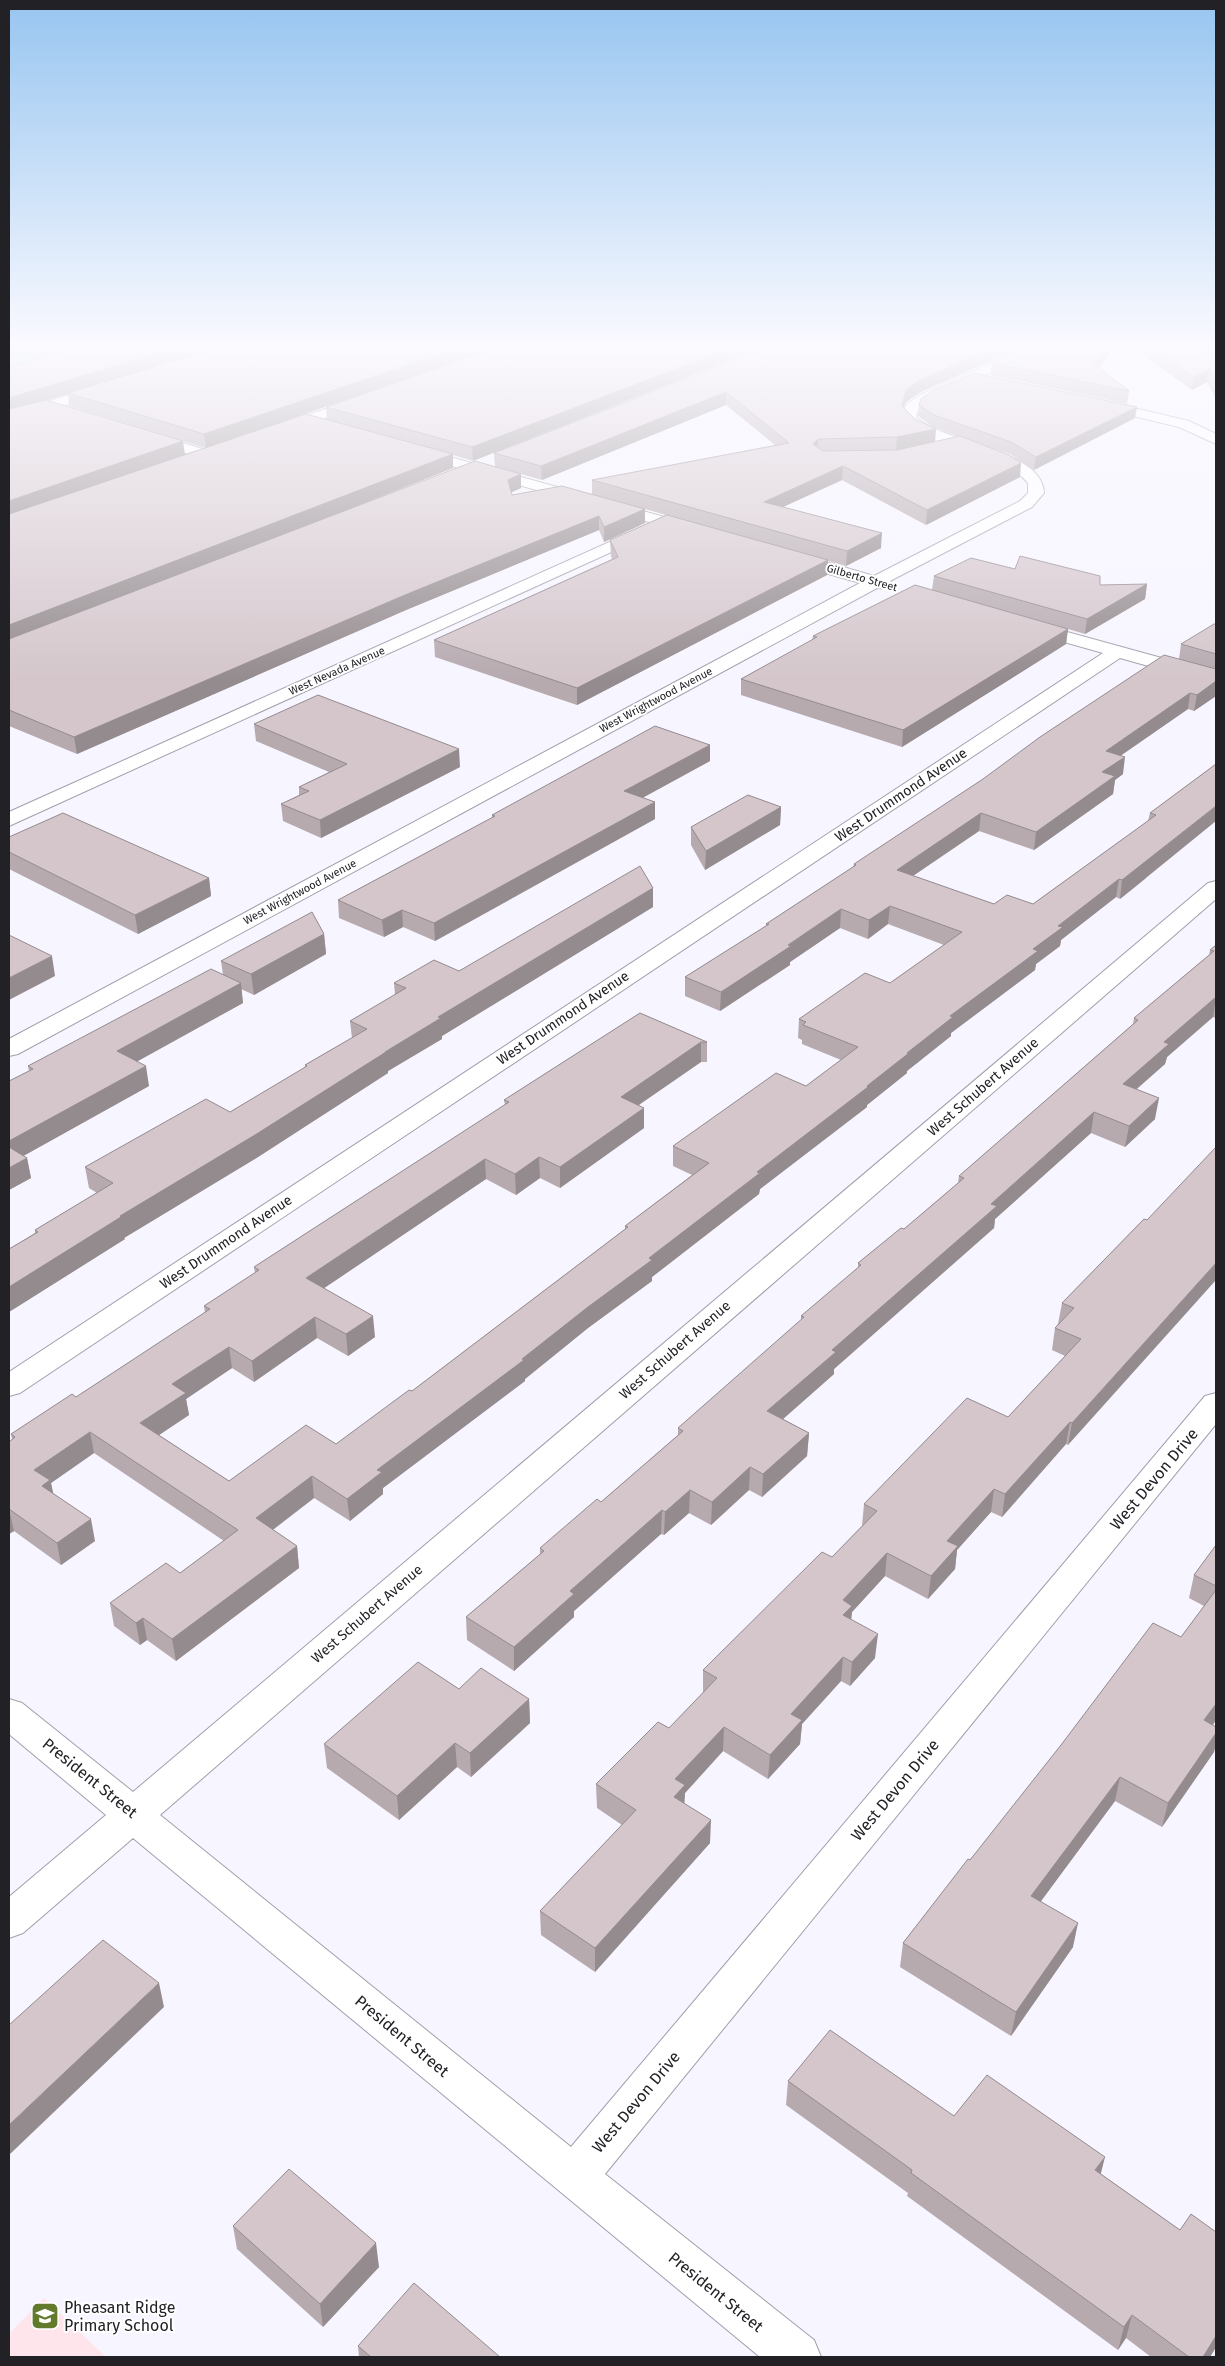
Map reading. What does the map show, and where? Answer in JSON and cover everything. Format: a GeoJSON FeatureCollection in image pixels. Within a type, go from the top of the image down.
{"type":"FeatureCollection","features":[{"type":"Feature","properties":{"kind":"street"},"geometry":{"type":"LineString","coordinates":[[180,464],[191,460]]}},
{"type":"Feature","properties":{"kind":"street"},"geometry":{"type":"LineString","coordinates":[[448,460],[714,535]]}},
{"type":"Feature","properties":{"kind":"street"},"geometry":{"type":"LineString","coordinates":[[446,479],[493,460]]}},
{"type":"Feature","properties":{"kind":"street","name":"West Wrightwood Avenue"},"geometry":{"type":"LineString","coordinates":[[9,1049],[876,582],[1026,504],[1037,493],[1036,480],[1024,469],[1007,460]]}},
{"type":"Feature","properties":{"kind":"street","name":"West Nevada Avenue"},"geometry":{"type":"LineString","coordinates":[[9,820],[666,522]]}},
{"type":"Feature","properties":{"kind":"street","name":"Gilberto Street"},"geometry":{"type":"LineString","coordinates":[[780,555],[904,590]]}},
{"type":"Feature","properties":{"kind":"street"},"geometry":{"type":"LineString","coordinates":[[1015,622],[1216,679]]}},
{"type":"Feature","properties":{"kind":"street","name":"West Drummond Avenue"},"geometry":{"type":"LineString","coordinates":[[9,1386],[1118,651]]}},
{"type":"Feature","properties":{"kind":"street","name":"West Schubert Avenue"},"geometry":{"type":"LineString","coordinates":[[9,1921],[1216,888]]}},
{"type":"Feature","properties":{"kind":"street","name":"West Devon Drive"},"geometry":{"type":"LineString","coordinates":[[574,2178],[1216,1403]]}},
{"type":"Feature","properties":{"kind":"street","name":"President Street"},"geometry":{"type":"LineString","coordinates":[[9,1713],[133,1813],[574,2178],[797,2357]]}},
{"type":"Feature","properties":{"kind":"shaded area","name":"Pheasant Ridge Primary School"},"geometry":{"type":"Polygon","coordinates":[[[44,2298],[106,2357],[9,2357],[9,2334],[44,2298]]]}},
{"type":"Feature","properties":{"kind":"building"},"geometry":{"type":"Polygon","coordinates":[[[9,460],[127,460],[9,501],[9,460]]]}},
{"type":"Feature","properties":{"kind":"building"},"geometry":{"type":"Polygon","coordinates":[[[168,460],[436,460],[9,625],[9,514],[168,460]]]}},
{"type":"Feature","properties":{"kind":"building"},"geometry":{"type":"Polygon","coordinates":[[[521,460],[555,460],[541,466],[521,460]]]}},
{"type":"Feature","properties":{"kind":"building"},"geometry":{"type":"Polygon","coordinates":[[[696,460],[1017,460],[1021,463],[927,510],[843,466],[764,502],[882,533],[847,551],[592,480],[696,460]]]}},
{"type":"Feature","properties":{"kind":"building"},"geometry":{"type":"Polygon","coordinates":[[[475,461],[521,474],[508,480],[512,495],[562,486],[645,509],[604,527],[599,516],[405,595],[74,737],[9,710],[9,639],[475,461]]]}},
{"type":"Feature","properties":{"kind":"building"},"geometry":{"type":"Polygon","coordinates":[[[667,515],[828,560],[577,688],[434,640],[618,557],[610,540],[667,515]]]}},
{"type":"Feature","properties":{"kind":"building"},"geometry":{"type":"Polygon","coordinates":[[[1020,556],[1100,576],[1100,585],[1147,584],[1087,619],[934,576],[971,558],[1015,569],[1020,556]]]}},
{"type":"Feature","properties":{"kind":"building"},"geometry":{"type":"Polygon","coordinates":[[[915,585],[1068,629],[903,730],[741,679],[817,637],[813,636],[915,585]]]}},
{"type":"Feature","properties":{"kind":"building"},"geometry":{"type":"Polygon","coordinates":[[[1216,624],[1216,654],[1181,644],[1216,624]]]}},
{"type":"Feature","properties":{"kind":"building"},"geometry":{"type":"Polygon","coordinates":[[[1164,655],[1216,669],[1216,681],[1197,695],[1190,693],[1106,751],[1125,757],[1102,772],[1115,776],[1036,832],[981,813],[897,870],[994,904],[1007,895],[1033,904],[1156,815],[1150,813],[1216,764],[1216,806],[1122,880],[1119,879],[1058,926],[1063,927],[1033,949],[1038,951],[950,1016],[953,1017],[868,1087],[649,1258],[652,1260],[588,1307],[522,1359],[524,1360],[377,1470],[382,1472],[347,1499],[312,1476],[256,1518],[297,1546],[172,1639],[143,1618],[136,1623],[110,1603],[166,1563],[180,1573],[238,1530],[90,1432],[34,1470],[50,1480],[42,1486],[91,1519],[57,1543],[9,1509],[9,1442],[15,1437],[11,1434],[72,1394],[76,1397],[210,1309],[204,1306],[259,1270],[254,1267],[509,1102],[504,1100],[640,1013],[707,1042],[701,1042],[621,1097],[644,1108],[560,1167],[539,1157],[515,1174],[485,1159],[306,1278],[373,1316],[346,1334],[315,1317],[252,1361],[229,1347],[172,1384],[186,1393],[140,1423],[229,1481],[306,1425],[336,1444],[409,1390],[412,1391],[709,1163],[673,1146],[776,1073],[806,1086],[858,1047],[803,1025],[806,1022],[799,1019],[865,973],[890,983],[962,932],[890,906],[869,920],[841,909],[788,945],[791,946],[721,992],[685,977],[769,924],[766,924],[856,865],[854,864],[983,779],[1040,737],[1164,655]]]}},
{"type":"Feature","properties":{"kind":"building"},"geometry":{"type":"Polygon","coordinates":[[[318,695],[459,749],[320,820],[281,804],[309,791],[299,787],[347,764],[254,724],[318,695]]]}},
{"type":"Feature","properties":{"kind":"building"},"geometry":{"type":"Polygon","coordinates":[[[655,726],[710,745],[624,791],[655,802],[434,923],[402,910],[382,920],[338,900],[495,816],[492,815],[655,726]]]}},
{"type":"Feature","properties":{"kind":"building"},"geometry":{"type":"Polygon","coordinates":[[[748,795],[781,807],[706,851],[691,827],[748,795]]]}},
{"type":"Feature","properties":{"kind":"building"},"geometry":{"type":"Polygon","coordinates":[[[63,813],[209,878],[135,915],[9,852],[9,837],[63,813]]]}},
{"type":"Feature","properties":{"kind":"building"},"geometry":{"type":"Polygon","coordinates":[[[640,866],[653,888],[438,1017],[441,1018],[255,1135],[120,1216],[9,1287],[9,1249],[38,1232],[35,1230],[113,1183],[85,1167],[206,1099],[230,1112],[367,1029],[350,1021],[406,988],[394,983],[434,960],[459,971],[640,866]]]}},
{"type":"Feature","properties":{"kind":"building"},"geometry":{"type":"Polygon","coordinates":[[[312,912],[324,934],[251,974],[221,961],[312,912]]]}},
{"type":"Feature","properties":{"kind":"building"},"geometry":{"type":"Polygon","coordinates":[[[9,935],[52,956],[9,978],[9,935]]]}},
{"type":"Feature","properties":{"kind":"building"},"geometry":{"type":"Polygon","coordinates":[[[1216,945],[1216,997],[1164,1042],[1169,1044],[1123,1084],[1159,1098],[1129,1126],[1094,1112],[991,1204],[997,1206],[832,1350],[836,1352],[767,1411],[809,1433],[763,1474],[750,1467],[712,1502],[690,1490],[665,1512],[662,1510],[570,1591],[574,1594],[514,1647],[466,1617],[544,1551],[540,1548],[597,1499],[601,1502],[683,1431],[678,1428],[804,1317],[801,1316],[861,1265],[858,1263],[901,1228],[904,1229],[964,1178],[959,1176],[1138,1020],[1134,1018],[1214,951],[1210,950],[1216,945]]]}},
{"type":"Feature","properties":{"kind":"building"},"geometry":{"type":"Polygon","coordinates":[[[211,969],[241,983],[117,1051],[146,1066],[9,1141],[9,1081],[33,1069],[28,1066],[211,969]]]}},
{"type":"Feature","properties":{"kind":"building"},"geometry":{"type":"Polygon","coordinates":[[[9,1147],[27,1158],[9,1168],[9,1147]]]}},
{"type":"Feature","properties":{"kind":"building"},"geometry":{"type":"Polygon","coordinates":[[[1216,1147],[1216,1263],[1072,1423],[1070,1422],[1005,1494],[994,1489],[947,1541],[958,1546],[931,1576],[887,1553],[843,1600],[852,1606],[843,1615],[878,1634],[852,1662],[843,1657],[791,1714],[802,1720],[770,1755],[724,1727],[675,1779],[685,1785],[674,1797],[711,1820],[595,1948],[540,1911],[636,1810],[596,1784],[658,1722],[669,1728],[717,1678],[703,1670],[822,1552],[832,1557],[877,1511],[864,1504],[967,1398],[1008,1417],[1081,1339],[1055,1328],[1074,1308],[1062,1303],[1144,1219],[1147,1220],[1216,1147]]]}},
{"type":"Feature","properties":{"kind":"building"},"geometry":{"type":"Polygon","coordinates":[[[1216,1545],[1216,1586],[1194,1575],[1216,1545]]]}},
{"type":"Feature","properties":{"kind":"building"},"geometry":{"type":"Polygon","coordinates":[[[1216,1590],[1216,1704],[1204,1720],[1216,1727],[1216,1733],[1168,1803],[1120,1777],[1031,1896],[1078,1923],[1016,2012],[903,1943],[968,1859],[970,1860],[1061,1745],[1153,1623],[1181,1637],[1216,1590]]]}},
{"type":"Feature","properties":{"kind":"building"},"geometry":{"type":"Polygon","coordinates":[[[418,1662],[459,1689],[481,1668],[529,1699],[470,1753],[455,1743],[397,1796],[324,1744],[418,1662]]]}},
{"type":"Feature","properties":{"kind":"building"},"geometry":{"type":"Polygon","coordinates":[[[103,1940],[159,1983],[9,2125],[9,2025],[103,1940]]]}},
{"type":"Feature","properties":{"kind":"building"},"geometry":{"type":"Polygon","coordinates":[[[830,2030],[954,2116],[987,2075],[1105,2157],[1095,2170],[1180,2230],[1191,2214],[1216,2232],[1216,2336],[1203,2357],[1189,2357],[1132,2315],[1124,2327],[911,2173],[912,2170],[788,2081],[830,2030]]]}},
{"type":"Feature","properties":{"kind":"building"},"geometry":{"type":"Polygon","coordinates":[[[289,2169],[376,2243],[320,2304],[233,2226],[289,2169]]]}},
{"type":"Feature","properties":{"kind":"building"},"geometry":{"type":"Polygon","coordinates":[[[414,2283],[500,2357],[371,2357],[358,2346],[414,2283]]]}},
{"type":"Feature","properties":{"kind":"place","name":"Pheasant Ridge Primary School"},"geometry":{"type":"Point","coordinates":[45,2316]}}]}
